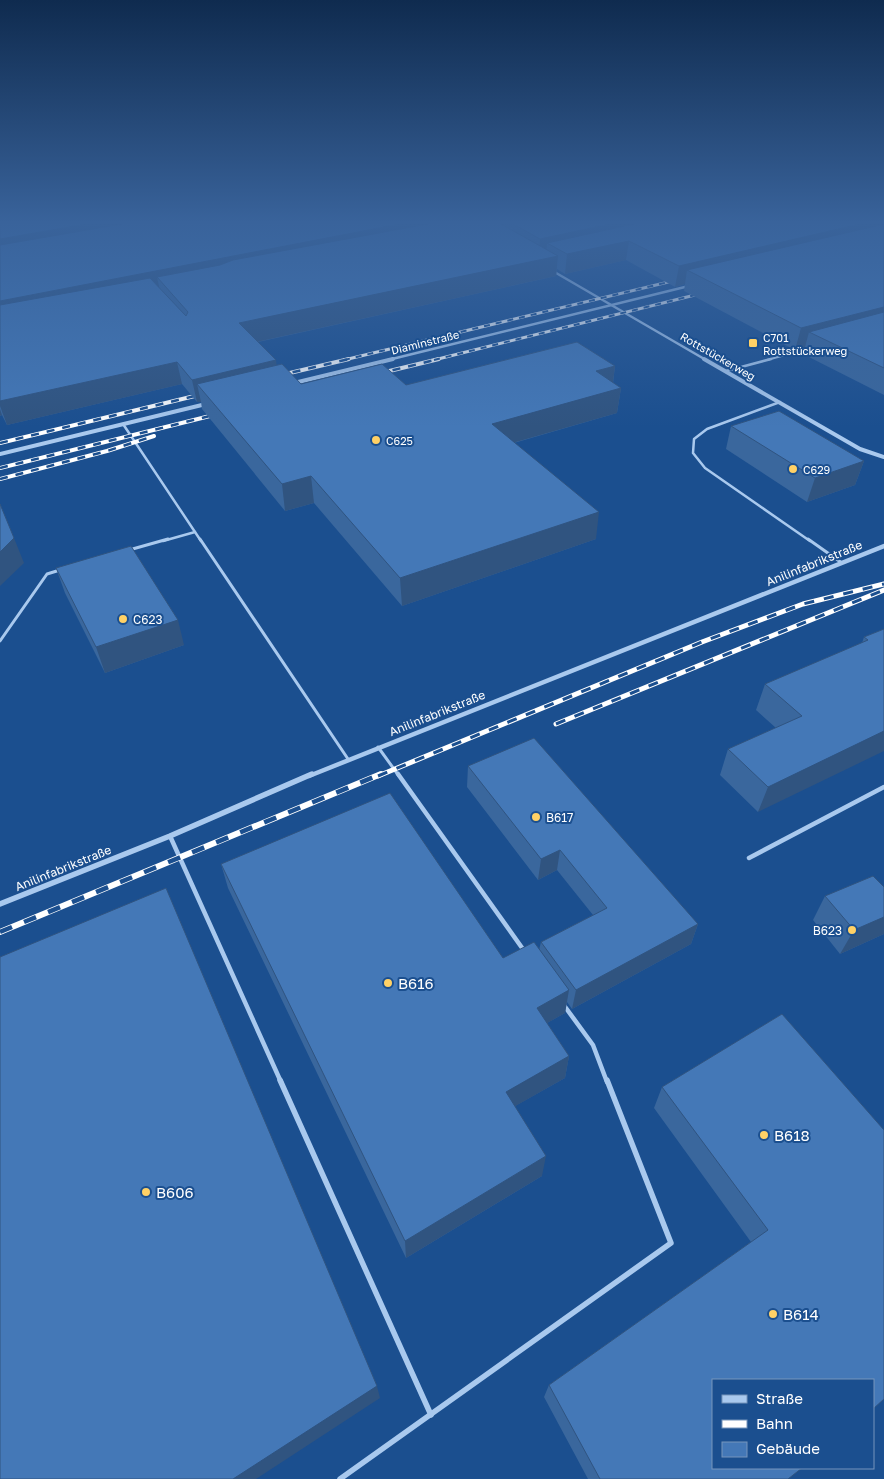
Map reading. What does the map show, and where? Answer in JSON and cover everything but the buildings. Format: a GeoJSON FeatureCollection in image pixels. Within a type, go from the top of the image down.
{"type":"FeatureCollection","features":[{"type":"Feature","properties":{"kind":"street","name":"Rottstückerweg"},"geometry":{"type":"LineString","coordinates":[[585,289],[860,449],[884,457]]}},
{"type":"Feature","properties":{"kind":"street","name":"Diaminstraße"},"geometry":{"type":"LineString","coordinates":[[286,385],[679,289]]}},
{"type":"Feature","properties":{"kind":"street"},"geometry":{"type":"LineString","coordinates":[[0,454],[209,403]]}},
{"type":"Feature","properties":{"kind":"street","name":"Anilinfabrikstraße"},"geometry":{"type":"LineString","coordinates":[[0,904],[170,836],[348,759],[884,546]]}},
{"type":"Feature","properties":{"kind":"lane"},"geometry":{"type":"LineString","coordinates":[[726,371],[810,349]]}},
{"type":"Feature","properties":{"kind":"lane"},"geometry":{"type":"LineString","coordinates":[[780,402],[707,429],[694,440],[693,452],[705,468],[842,563]]}},
{"type":"Feature","properties":{"kind":"lane"},"geometry":{"type":"LineString","coordinates":[[123,424],[348,759]]}},
{"type":"Feature","properties":{"kind":"lane"},"geometry":{"type":"LineString","coordinates":[[121,553],[195,532]]}},
{"type":"Feature","properties":{"kind":"lane"},"geometry":{"type":"LineString","coordinates":[[0,641],[47,574],[65,569]]}},
{"type":"Feature","properties":{"kind":"lane"},"geometry":{"type":"LineString","coordinates":[[378,747],[529,957]]}},
{"type":"Feature","properties":{"kind":"lane"},"geometry":{"type":"LineString","coordinates":[[749,858],[884,787]]}},
{"type":"Feature","properties":{"kind":"lane"},"geometry":{"type":"LineString","coordinates":[[170,836],[431,1415]]}},
{"type":"Feature","properties":{"kind":"lane"},"geometry":{"type":"LineString","coordinates":[[340,1479],[671,1243],[593,1045],[558,997]]}},
{"type":"Feature","properties":{"kind":"railway"},"geometry":{"type":"LineString","coordinates":[[344,360],[639,289]]}},
{"type":"Feature","properties":{"kind":"railway"},"geometry":{"type":"LineString","coordinates":[[434,360],[707,292]]}},
{"type":"Feature","properties":{"kind":"railway"},"geometry":{"type":"LineString","coordinates":[[277,376],[349,359]]}},
{"type":"Feature","properties":{"kind":"railway"},"geometry":{"type":"LineString","coordinates":[[377,374],[439,359]]}},
{"type":"Feature","properties":{"kind":"railway"},"geometry":{"type":"LineString","coordinates":[[0,443],[207,393]]}},
{"type":"Feature","properties":{"kind":"railway"},"geometry":{"type":"LineString","coordinates":[[0,468],[222,413]]}},
{"type":"Feature","properties":{"kind":"railway"},"geometry":{"type":"LineString","coordinates":[[0,479],[107,451],[154,436]]}},
{"type":"Feature","properties":{"kind":"railway"},"geometry":{"type":"LineString","coordinates":[[378,776],[702,642],[803,604],[884,584]]}},
{"type":"Feature","properties":{"kind":"railway"},"geometry":{"type":"LineString","coordinates":[[556,724],[884,590]]}},
{"type":"Feature","properties":{"kind":"railway"},"geometry":{"type":"LineString","coordinates":[[0,932],[381,774]]}},
{"type":"Feature","properties":{"kind":"place","name":"C701 Rottstückerweg"},"geometry":{"type":"Point","coordinates":[753,343]}},
{"type":"Feature","properties":{"kind":"place","name":"C625"},"geometry":{"type":"Point","coordinates":[376,440]}},
{"type":"Feature","properties":{"kind":"place","name":"C629"},"geometry":{"type":"Point","coordinates":[793,469]}},
{"type":"Feature","properties":{"kind":"place","name":"C623"},"geometry":{"type":"Point","coordinates":[123,619]}},
{"type":"Feature","properties":{"kind":"place","name":"B617"},"geometry":{"type":"Point","coordinates":[536,817]}},
{"type":"Feature","properties":{"kind":"place","name":"B623"},"geometry":{"type":"Point","coordinates":[852,930]}},
{"type":"Feature","properties":{"kind":"place","name":"B616"},"geometry":{"type":"Point","coordinates":[388,983]}},
{"type":"Feature","properties":{"kind":"place","name":"B618"},"geometry":{"type":"Point","coordinates":[764,1135]}},
{"type":"Feature","properties":{"kind":"place","name":"B606"},"geometry":{"type":"Point","coordinates":[146,1192]}},
{"type":"Feature","properties":{"kind":"place","name":"B614"},"geometry":{"type":"Point","coordinates":[773,1314]}}]}
